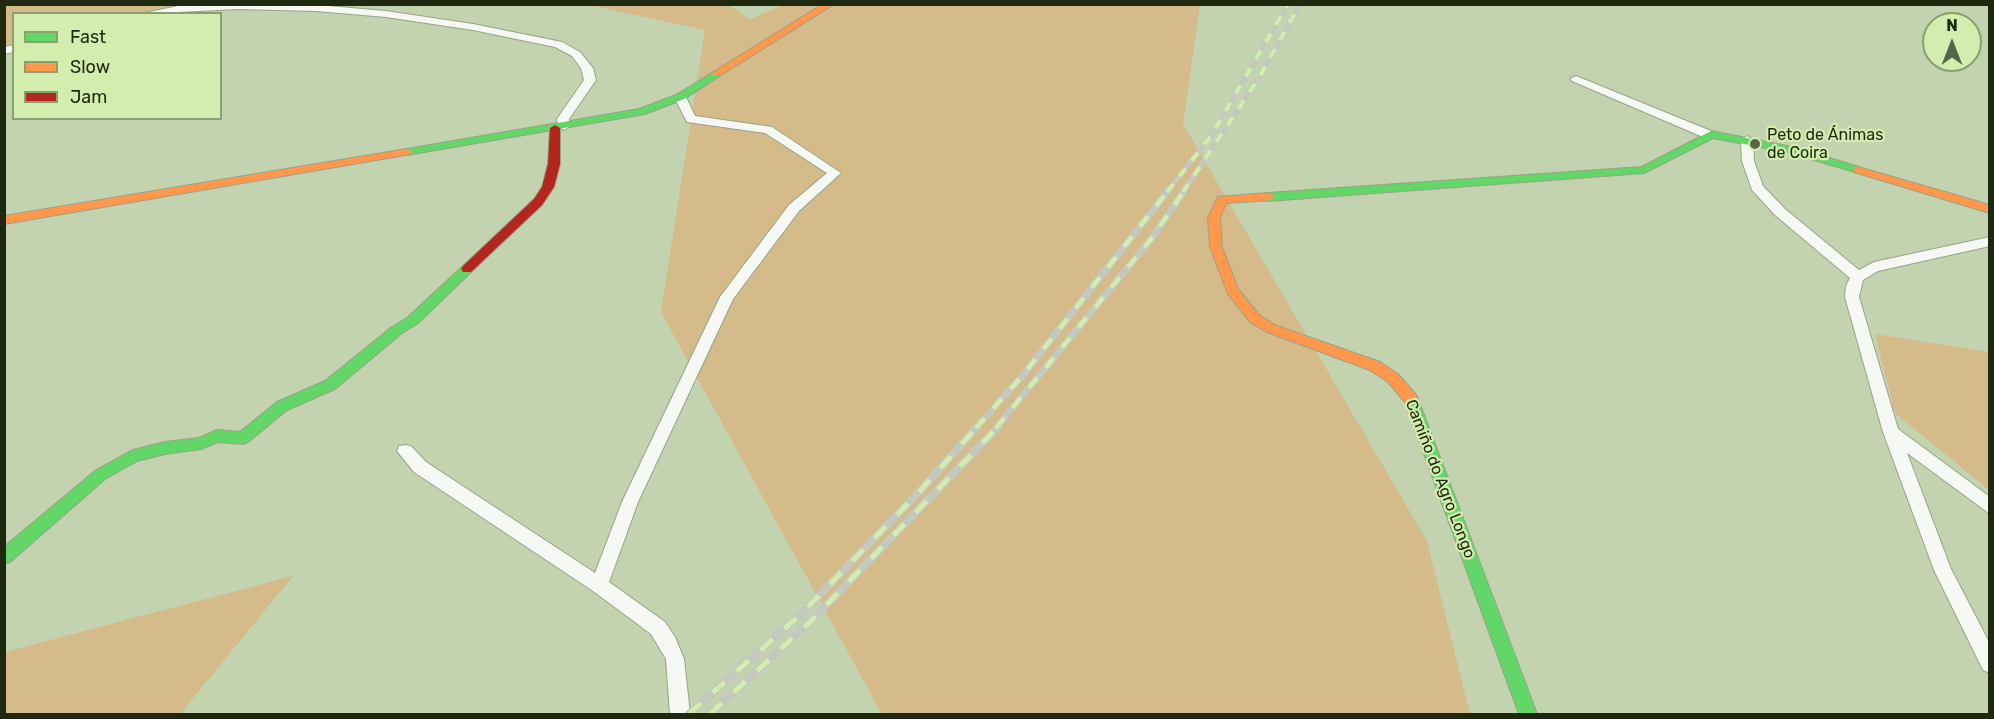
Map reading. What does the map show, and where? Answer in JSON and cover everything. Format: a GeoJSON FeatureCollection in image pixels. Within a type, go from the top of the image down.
{"type":"FeatureCollection","features":[{"type":"Feature","properties":{"kind":"street"},"geometry":{"type":"LineString","coordinates":[[4,220],[641,112],[680,97],[830,4]]}},
{"type":"Feature","properties":{"kind":"street"},"geometry":{"type":"LineString","coordinates":[[4,557],[100,475],[133,456],[165,448],[201,443],[217,436],[243,438],[282,406],[330,385],[397,330],[412,321],[538,202],[548,187],[563,119],[590,80],[587,68],[576,54],[558,44],[473,27],[386,14],[316,8],[237,6],[158,12]]}},
{"type":"Feature","properties":{"kind":"street"},"geometry":{"type":"LineString","coordinates":[[1576,79],[1707,134],[1793,150],[1989,209]]}},
{"type":"Feature","properties":{"kind":"street"},"geometry":{"type":"LineString","coordinates":[[599,585],[630,502],[727,297],[794,208],[835,173],[768,130],[691,119],[680,97]]}},
{"type":"Feature","properties":{"kind":"street","name":"Camiño do Agro Longo"},"geometry":{"type":"LineString","coordinates":[[1528,714],[1414,403],[1393,378],[1375,366],[1272,330],[1256,319],[1242,306],[1232,291],[1216,247],[1214,218],[1222,200],[1644,170],[1707,134]]}},
{"type":"Feature","properties":{"kind":"street"},"geometry":{"type":"LineString","coordinates":[[1747,140],[1748,161],[1757,187],[1780,212],[1858,277]]}},
{"type":"Feature","properties":{"kind":"street"},"geometry":{"type":"LineString","coordinates":[[1989,241],[1874,267],[1858,277],[1852,297],[1891,432],[1943,570],[1989,664]]}},
{"type":"Feature","properties":{"kind":"street"},"geometry":{"type":"LineString","coordinates":[[1891,432],[1989,507]]}},
{"type":"Feature","properties":{"kind":"street"},"geometry":{"type":"LineString","coordinates":[[405,452],[420,467],[599,585],[658,628],[675,659],[680,714]]}},
{"type":"Feature","properties":{"kind":"shaded area"},"geometry":{"type":"Polygon","coordinates":[[[786,4],[1200,5],[1183,124],[1427,541],[1470,714],[882,714],[661,312],[705,30],[588,5],[728,5],[750,19],[786,4]]]}},
{"type":"Feature","properties":{"kind":"shaded area"},"geometry":{"type":"Polygon","coordinates":[[[5,5],[179,5],[149,12],[12,12],[12,48],[5,51],[5,5]]]}},
{"type":"Feature","properties":{"kind":"shaded area"},"geometry":{"type":"Polygon","coordinates":[[[1875,334],[1989,352],[1989,490],[1895,413],[1875,334]]]}},
{"type":"Feature","properties":{"kind":"shaded area"},"geometry":{"type":"Polygon","coordinates":[[[293,576],[180,714],[5,714],[5,652],[293,576]]]}},
{"type":"Feature","properties":{"kind":"railway"},"geometry":{"type":"LineString","coordinates":[[1167,192],[1211,136],[1288,4]]}},
{"type":"Feature","properties":{"kind":"railway"},"geometry":{"type":"LineString","coordinates":[[1183,192],[1259,78],[1300,4]]}},
{"type":"Feature","properties":{"kind":"railway"},"geometry":{"type":"LineString","coordinates":[[976,428],[1023,375],[1168,191]]}},
{"type":"Feature","properties":{"kind":"railway"},"geometry":{"type":"LineString","coordinates":[[996,428],[1152,238],[1184,191]]}},
{"type":"Feature","properties":{"kind":"railway"},"geometry":{"type":"LineString","coordinates":[[689,714],[802,613],[919,492],[977,427]]}},
{"type":"Feature","properties":{"kind":"railway"},"geometry":{"type":"LineString","coordinates":[[710,714],[811,621],[998,427]]}},
{"type":"Feature","properties":{"kind":"traffic: fast"},"geometry":{"type":"LineString","coordinates":[[407,152],[641,112],[680,97],[717,73]]}},
{"type":"Feature","properties":{"kind":"traffic: fast"},"geometry":{"type":"LineString","coordinates":[[1268,197],[1644,170],[1711,134],[1793,150],[1858,170]]}},
{"type":"Feature","properties":{"kind":"traffic: fast"},"geometry":{"type":"LineString","coordinates":[[4,557],[100,475],[133,456],[165,448],[201,443],[217,436],[243,438],[282,406],[330,385],[397,330],[412,321],[467,269]]}},
{"type":"Feature","properties":{"kind":"traffic: fast"},"geometry":{"type":"LineString","coordinates":[[1411,399],[1528,714]]}},
{"type":"Feature","properties":{"kind":"traffic: slow"},"geometry":{"type":"LineString","coordinates":[[717,73],[830,4]]}},
{"type":"Feature","properties":{"kind":"traffic: slow"},"geometry":{"type":"LineString","coordinates":[[4,220],[407,152]]}},
{"type":"Feature","properties":{"kind":"traffic: slow"},"geometry":{"type":"LineString","coordinates":[[1858,170],[1990,209]]}},
{"type":"Feature","properties":{"kind":"traffic: slow"},"geometry":{"type":"LineString","coordinates":[[1268,197],[1222,200],[1214,218],[1216,247],[1232,291],[1255,319],[1272,329],[1375,366],[1393,378],[1411,399]]}},
{"type":"Feature","properties":{"kind":"traffic: jam"},"geometry":{"type":"LineString","coordinates":[[467,269],[538,202],[548,187],[554,164],[555,128]]}},
{"type":"Feature","properties":{"kind":"place","name":"Peto de Ánimas de Coira"},"geometry":{"type":"Point","coordinates":[1755,144]}}]}
